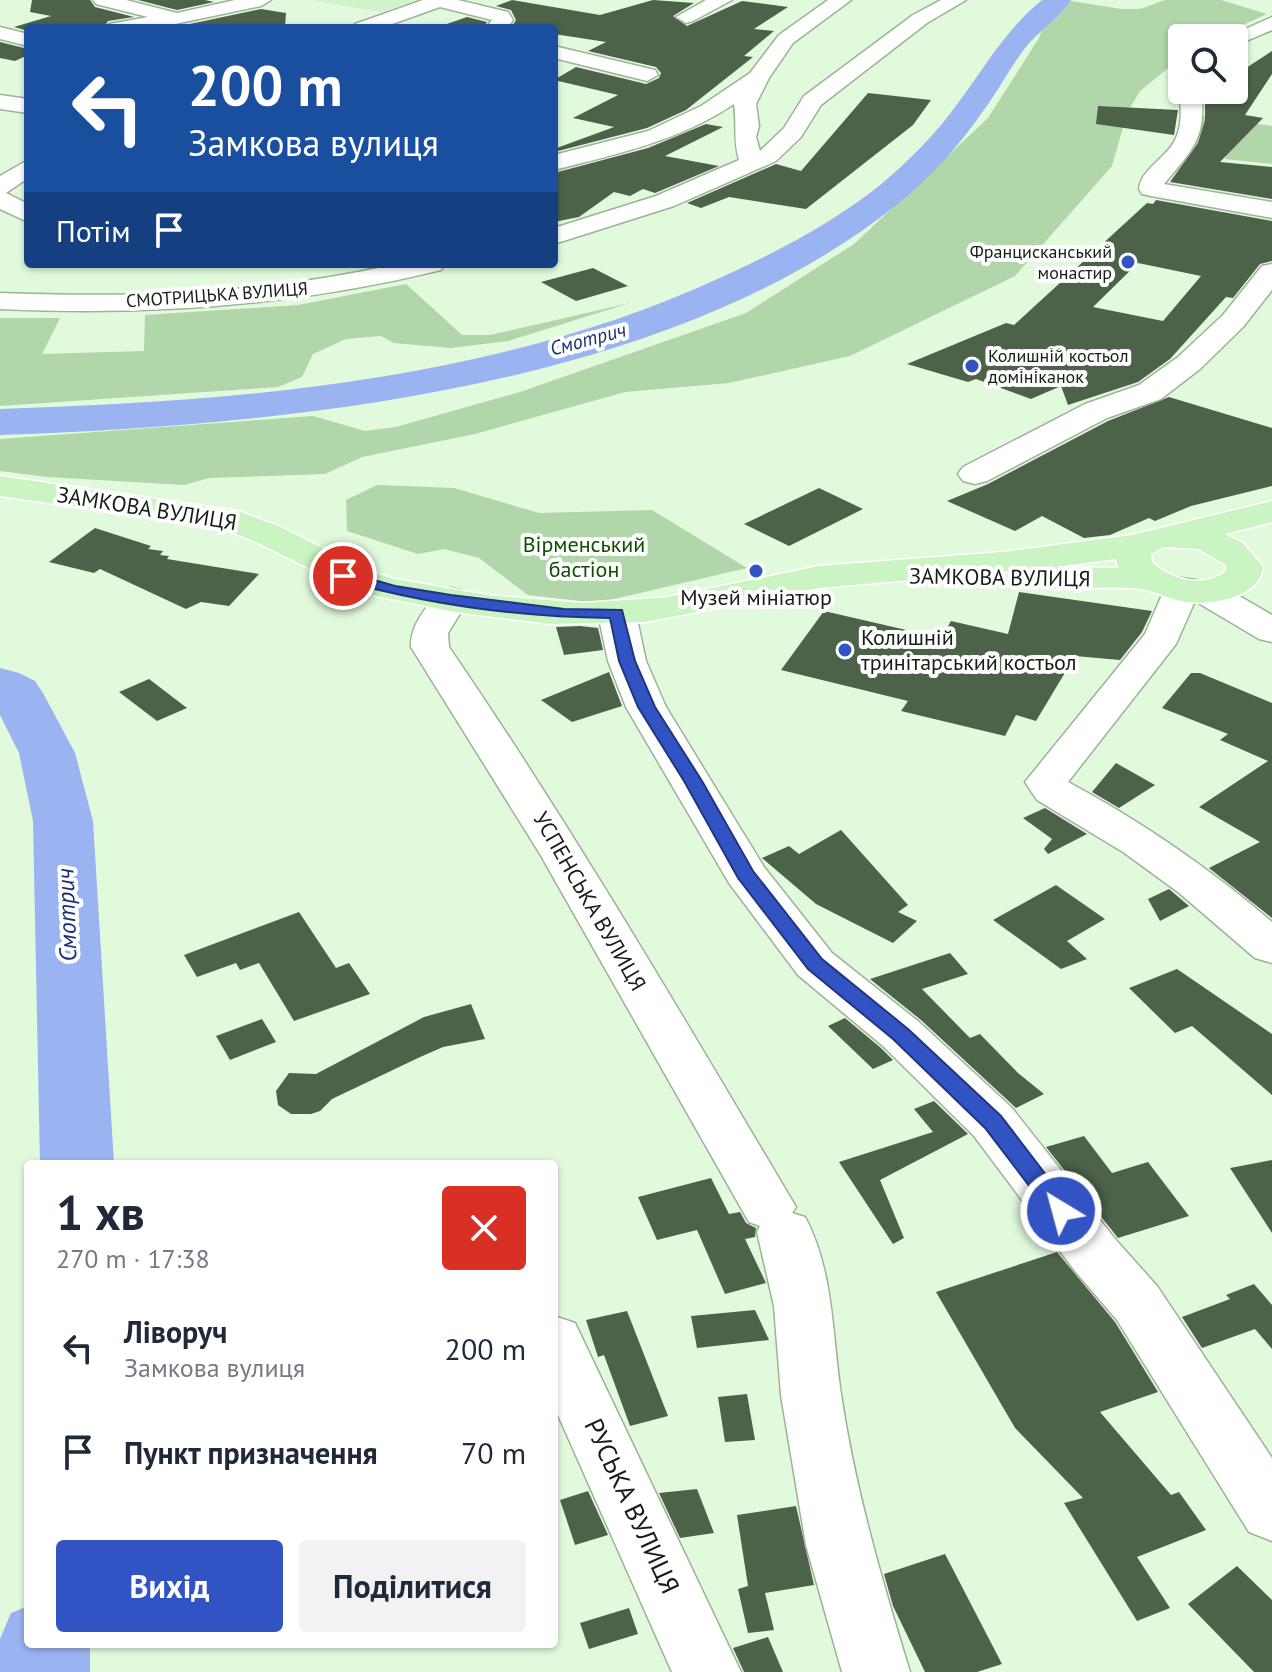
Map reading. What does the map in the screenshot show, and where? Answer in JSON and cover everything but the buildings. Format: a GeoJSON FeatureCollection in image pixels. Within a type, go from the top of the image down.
{"type":"FeatureCollection","features":[{"type":"Feature","properties":{"kind":"main road","name":"ЗАМКОВА ВУЛИЦЯ"},"geometry":{"type":"LineString","coordinates":[[16,488],[226,518],[266,531],[343,576],[363,583],[451,599],[564,613],[617,614],[850,574],[986,565],[1139,545],[1164,536],[1181,536],[1272,511]]}},
{"type":"Feature","properties":{"kind":"main road"},"geometry":{"type":"LineString","coordinates":[[1181,536],[1216,542],[1230,549],[1245,567],[1272,541]]}},
{"type":"Feature","properties":{"kind":"main road"},"geometry":{"type":"LineString","coordinates":[[1139,545],[1131,557],[1140,572],[1178,586]]}},
{"type":"Feature","properties":{"kind":"main road","name":"ЗАМКОВА ВУЛИЦЯ"},"geometry":{"type":"LineString","coordinates":[[850,574],[1218,590],[1239,582],[1245,567]]}},
{"type":"Feature","properties":{"kind":"street"},"geometry":{"type":"LineString","coordinates":[[103,0],[177,19]]}},
{"type":"Feature","properties":{"kind":"street"},"geometry":{"type":"LineString","coordinates":[[149,24],[261,0]]}},
{"type":"Feature","properties":{"kind":"street"},"geometry":{"type":"LineString","coordinates":[[686,17],[722,0]]}},
{"type":"Feature","properties":{"kind":"street"},"geometry":{"type":"LineString","coordinates":[[752,163],[744,137],[748,126],[745,104],[758,78],[786,39],[841,0]]}},
{"type":"Feature","properties":{"kind":"street"},"geometry":{"type":"LineString","coordinates":[[558,235],[665,201],[752,163],[780,147],[812,101],[920,19],[956,0]]}},
{"type":"Feature","properties":{"kind":"street"},"geometry":{"type":"LineString","coordinates":[[374,24],[440,1],[501,16],[503,20],[500,24]]}},
{"type":"Feature","properties":{"kind":"street"},"geometry":{"type":"LineString","coordinates":[[1248,34],[1272,23]]}},
{"type":"Feature","properties":{"kind":"street"},"geometry":{"type":"LineString","coordinates":[[0,33],[24,40]]}},
{"type":"Feature","properties":{"kind":"street"},"geometry":{"type":"LineString","coordinates":[[0,48],[24,42]]}},
{"type":"Feature","properties":{"kind":"street"},"geometry":{"type":"LineString","coordinates":[[558,53],[647,75]]}},
{"type":"Feature","properties":{"kind":"street"},"geometry":{"type":"LineString","coordinates":[[558,162],[636,143],[672,130],[758,78]]}},
{"type":"Feature","properties":{"kind":"street"},"geometry":{"type":"LineString","coordinates":[[0,102],[24,105]]}},
{"type":"Feature","properties":{"kind":"street"},"geometry":{"type":"LineString","coordinates":[[1192,104],[1191,137],[1150,185],[1151,189],[1272,210]]}},
{"type":"Feature","properties":{"kind":"street"},"geometry":{"type":"LineString","coordinates":[[0,187],[24,170]]}},
{"type":"Feature","properties":{"kind":"street"},"geometry":{"type":"LineString","coordinates":[[0,199],[24,212]]}},
{"type":"Feature","properties":{"kind":"street","name":"СМОТРИЦЬКА ВУЛИЦЯ"},"geometry":{"type":"LineString","coordinates":[[0,301],[125,302],[264,294],[361,281],[415,268]]}},
{"type":"Feature","properties":{"kind":"street"},"geometry":{"type":"LineString","coordinates":[[975,474],[1096,411],[1150,392],[1189,363],[1233,321],[1272,272]]}},
{"type":"Feature","properties":{"kind":"street"},"geometry":{"type":"LineString","coordinates":[[1272,631],[1178,586],[1163,636],[1046,782],[1052,791],[1114,826],[1206,890],[1272,947]]}},
{"type":"Feature","properties":{"kind":"street","name":"УСПЕНСЬКА ВУЛИЦЯ"},"geometry":{"type":"LineString","coordinates":[[451,599],[429,633],[430,647],[493,739],[570,865],[777,1220],[803,1306],[811,1395],[839,1545],[876,1672]]}},
{"type":"Feature","properties":{"kind":"street"},"geometry":{"type":"LineString","coordinates":[[617,614],[627,661],[646,707],[693,781],[745,873],[815,964],[901,1034],[993,1122],[1095,1255],[1137,1303],[1272,1512]]}},
{"type":"Feature","properties":{"kind":"street","name":"РУСЬКА ВУЛИЦЯ"},"geometry":{"type":"LineString","coordinates":[[558,1349],[707,1672]]}},
{"type":"Feature","properties":{"kind":"shaded area"},"geometry":{"type":"Polygon","coordinates":[[[311,0],[418,0],[380,12],[311,0]]]}},
{"type":"Feature","properties":{"kind":"green space"},"geometry":{"type":"Polygon","coordinates":[[[1065,0],[1140,9],[1165,0],[1221,0],[1267,14],[1245,24],[1168,24],[1168,68],[1140,91],[1127,113],[1112,166],[1015,276],[850,356],[729,383],[625,392],[475,434],[362,457],[325,474],[209,478],[184,485],[47,477],[0,471],[0,439],[313,416],[365,431],[396,427],[520,392],[746,313],[854,244],[988,118],[1039,38],[1048,14],[1065,0]]]}},
{"type":"Feature","properties":{"kind":"green space"},"geometry":{"type":"Polygon","coordinates":[[[1197,115],[1272,126],[1272,164],[1225,159],[1228,149],[1193,145],[1197,115]]]}},
{"type":"Feature","properties":{"kind":"green space"},"geometry":{"type":"Polygon","coordinates":[[[406,284],[462,335],[490,335],[630,303],[508,341],[451,348],[394,343],[381,336],[346,339],[313,354],[302,377],[278,387],[0,406],[0,318],[60,318],[42,354],[144,351],[145,315],[298,305],[406,284]]]}},
{"type":"Feature","properties":{"kind":"green space","name":"Вірменський бастіон"},"geometry":{"type":"Polygon","coordinates":[[[377,485],[454,488],[539,513],[652,510],[747,568],[597,603],[528,595],[479,558],[444,549],[418,554],[347,531],[346,500],[377,485]]]}},
{"type":"Feature","properties":{"kind":"waterway","name":"Смотрич"},"geometry":{"type":"LineString","coordinates":[[0,422],[221,410],[340,396],[459,375],[575,346],[686,308],[789,261],[889,194],[920,167],[948,136],[1014,44],[1058,0]]}},
{"type":"Feature","properties":{"kind":"waterway","name":"Смотрич"},"geometry":{"type":"LineString","coordinates":[[0,684],[16,693],[47,753],[63,821],[77,1160]]}},
{"type":"Feature","properties":{"kind":"waterway","name":"Смотрич"},"geometry":{"type":"LineString","coordinates":[[43,1672],[44,1648]]}},
{"type":"Feature","properties":{"kind":"place","name":"Францисканський монастир"},"geometry":{"type":"Point","coordinates":[1128,262]}},
{"type":"Feature","properties":{"kind":"place","name":"Колишній костьол домініканок"},"geometry":{"type":"Point","coordinates":[972,366]}},
{"type":"Feature","properties":{"kind":"place","name":"Музей мініатюр"},"geometry":{"type":"Point","coordinates":[756,571]}},
{"type":"Feature","properties":{"kind":"place","name":"Колишній тринітарський костьол"},"geometry":{"type":"Point","coordinates":[845,650]}},
{"type":"Feature","properties":{"kind":"route"},"geometry":{"type":"LineString","coordinates":[[343,576],[394,590],[451,599],[564,613],[617,614],[627,661],[646,707],[693,781],[745,873],[815,964],[856,1001],[901,1034],[993,1122],[1061,1211]]}}]}
